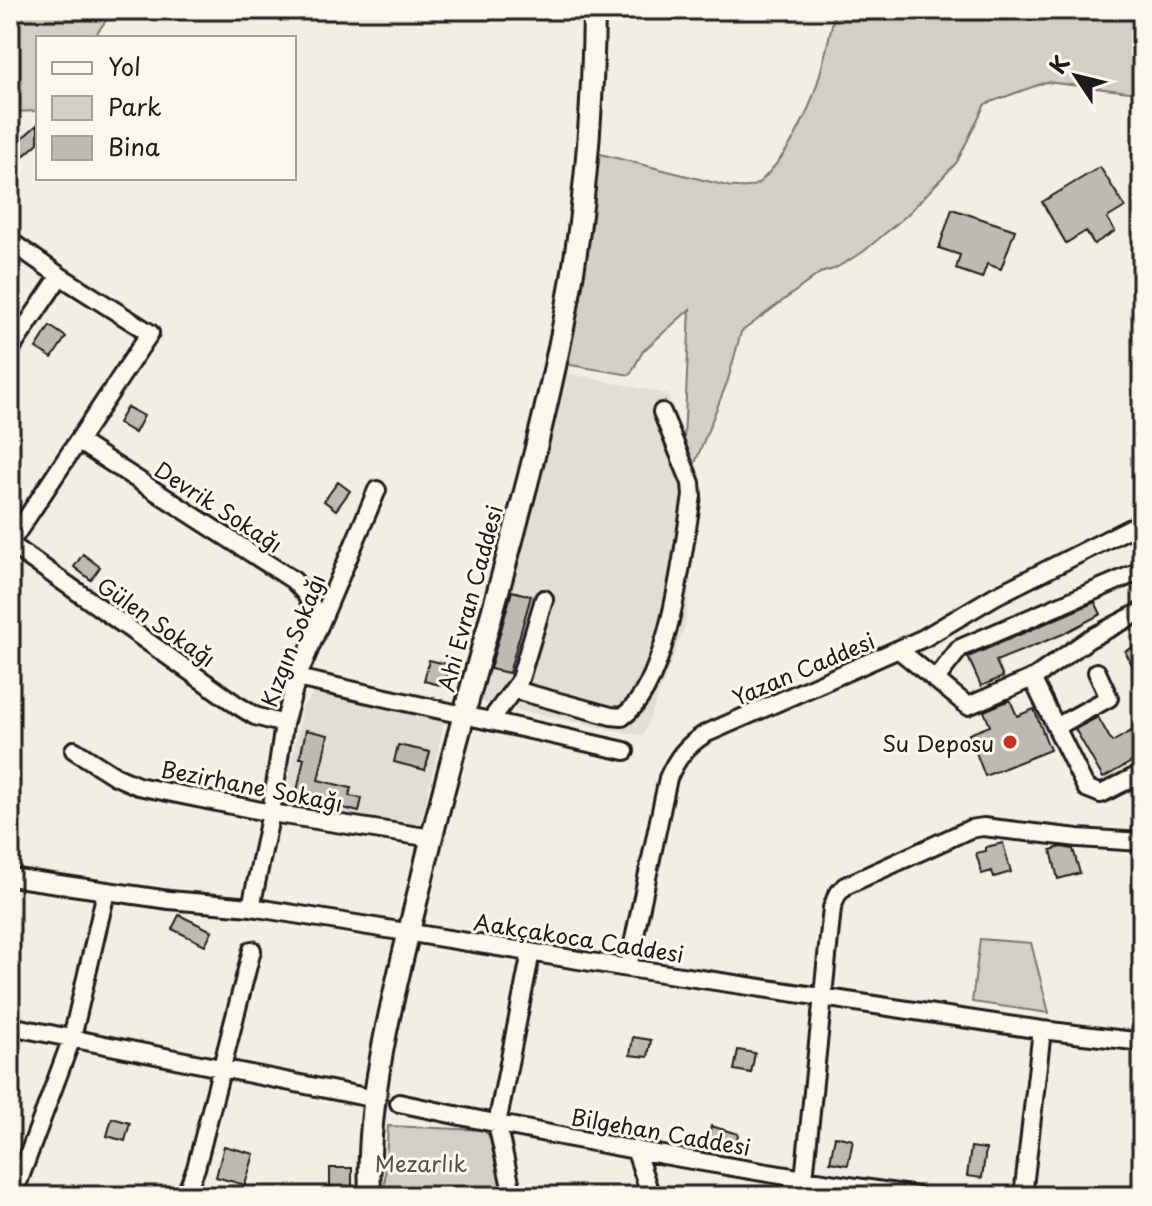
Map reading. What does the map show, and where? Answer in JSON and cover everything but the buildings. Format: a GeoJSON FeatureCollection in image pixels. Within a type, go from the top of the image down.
{"type":"FeatureCollection","features":[{"type":"Feature","properties":{"kind":"main road","name":"Ahi Evran Caddesi"},"geometry":{"type":"LineString","coordinates":[[370,1196],[370,1153],[376,1099],[410,932],[462,715],[528,472],[567,309],[582,210],[594,10]]}},
{"type":"Feature","properties":{"kind":"street"},"geometry":{"type":"LineString","coordinates":[[10,241],[150,333],[10,544]]}},
{"type":"Feature","properties":{"kind":"street"},"geometry":{"type":"LineString","coordinates":[[10,350],[60,276]]}},
{"type":"Feature","properties":{"kind":"street"},"geometry":{"type":"LineString","coordinates":[[515,690],[622,717],[645,691],[657,666],[670,615],[692,496],[691,483],[662,412]]}},
{"type":"Feature","properties":{"kind":"street","name":"Devrik Sokağı"},"geometry":{"type":"LineString","coordinates":[[79,442],[293,580],[305,593],[321,622]]}},
{"type":"Feature","properties":{"kind":"street","name":"Kızgın Sokağı"},"geometry":{"type":"LineString","coordinates":[[251,907],[271,813],[284,724],[297,678],[377,490]]}},
{"type":"Feature","properties":{"kind":"street","name":"Yazan Caddesi"},"geometry":{"type":"LineString","coordinates":[[628,968],[668,778],[677,758],[691,742],[924,638],[995,596],[1142,522]]}},
{"type":"Feature","properties":{"kind":"street","name":"Gülen Sokağı"},"geometry":{"type":"LineString","coordinates":[[10,544],[237,705],[255,716],[284,724]]}},
{"type":"Feature","properties":{"kind":"street"},"geometry":{"type":"LineString","coordinates":[[935,680],[960,648],[1138,572],[1142,573]]}},
{"type":"Feature","properties":{"kind":"street"},"geometry":{"type":"LineString","coordinates":[[490,721],[515,690],[544,599]]}},
{"type":"Feature","properties":{"kind":"street"},"geometry":{"type":"LineString","coordinates":[[899,650],[968,706],[1032,678],[1089,639],[1142,611]]}},
{"type":"Feature","properties":{"kind":"street"},"geometry":{"type":"LineString","coordinates":[[1056,727],[1109,698],[1097,672]]}},
{"type":"Feature","properties":{"kind":"street"},"geometry":{"type":"LineString","coordinates":[[297,678],[625,751]]}},
{"type":"Feature","properties":{"kind":"street"},"geometry":{"type":"LineString","coordinates":[[1032,678],[1086,788],[1101,794],[1142,773]]}},
{"type":"Feature","properties":{"kind":"street","name":"Bezirhane Sokağı"},"geometry":{"type":"LineString","coordinates":[[74,750],[115,776],[138,786],[271,813],[432,838]]}},
{"type":"Feature","properties":{"kind":"street"},"geometry":{"type":"LineString","coordinates":[[804,1179],[832,908],[845,886],[970,829],[983,827],[1142,842]]}},
{"type":"Feature","properties":{"kind":"street","name":"Aakçakoca Caddesi"},"geometry":{"type":"LineString","coordinates":[[10,877],[202,904],[251,907],[628,968],[1142,1042]]}},
{"type":"Feature","properties":{"kind":"street"},"geometry":{"type":"LineString","coordinates":[[13,1196],[72,1038],[106,892]]}},
{"type":"Feature","properties":{"kind":"street"},"geometry":{"type":"LineString","coordinates":[[185,1196],[196,1168],[252,950]]}},
{"type":"Feature","properties":{"kind":"street"},"geometry":{"type":"LineString","coordinates":[[513,1196],[497,1124],[531,952]]}},
{"type":"Feature","properties":{"kind":"street"},"geometry":{"type":"LineString","coordinates":[[10,1026],[376,1099]]}},
{"type":"Feature","properties":{"kind":"street"},"geometry":{"type":"LineString","coordinates":[[1023,1196],[1042,1030]]}},
{"type":"Feature","properties":{"kind":"street","name":"Bilgehan Caddesi"},"geometry":{"type":"LineString","coordinates":[[399,1103],[635,1149],[917,1196]]}},
{"type":"Feature","properties":{"kind":"street"},"geometry":{"type":"LineString","coordinates":[[635,1149],[651,1196]]}},
{"type":"Feature","properties":{"kind":"shaded area"},"geometry":{"type":"Polygon","coordinates":[[[562,372],[668,394],[702,490],[685,626],[643,736],[475,701],[562,372]]]}},
{"type":"Feature","properties":{"kind":"shaded area"},"geometry":{"type":"Polygon","coordinates":[[[313,693],[445,719],[421,823],[399,825],[286,807],[284,799],[302,708],[313,693]]]}},
{"type":"Feature","properties":{"kind":"green space"},"geometry":{"type":"Polygon","coordinates":[[[10,10],[114,10],[94,36],[36,36],[36,111],[10,112],[10,10]]]}},
{"type":"Feature","properties":{"kind":"green space"},"geometry":{"type":"Polygon","coordinates":[[[835,10],[1142,10],[1142,90],[1129,92],[1046,82],[985,104],[957,162],[907,215],[863,252],[834,269],[820,273],[741,332],[728,380],[695,463],[692,463],[684,440],[690,309],[643,351],[630,375],[564,364],[595,162],[600,154],[731,187],[758,184],[785,153],[806,115],[826,53],[835,10]]]}},
{"type":"Feature","properties":{"kind":"green space"},"geometry":{"type":"Polygon","coordinates":[[[980,939],[1031,943],[1049,1013],[972,1002],[980,939]]]}},
{"type":"Feature","properties":{"kind":"green space","name":"Mezarlık"},"geometry":{"type":"Polygon","coordinates":[[[388,1126],[482,1130],[493,1138],[505,1196],[384,1196],[388,1126]]]}},
{"type":"Feature","properties":{"kind":"place","name":"Su Deposu"},"geometry":{"type":"Point","coordinates":[1010,742]}}]}
